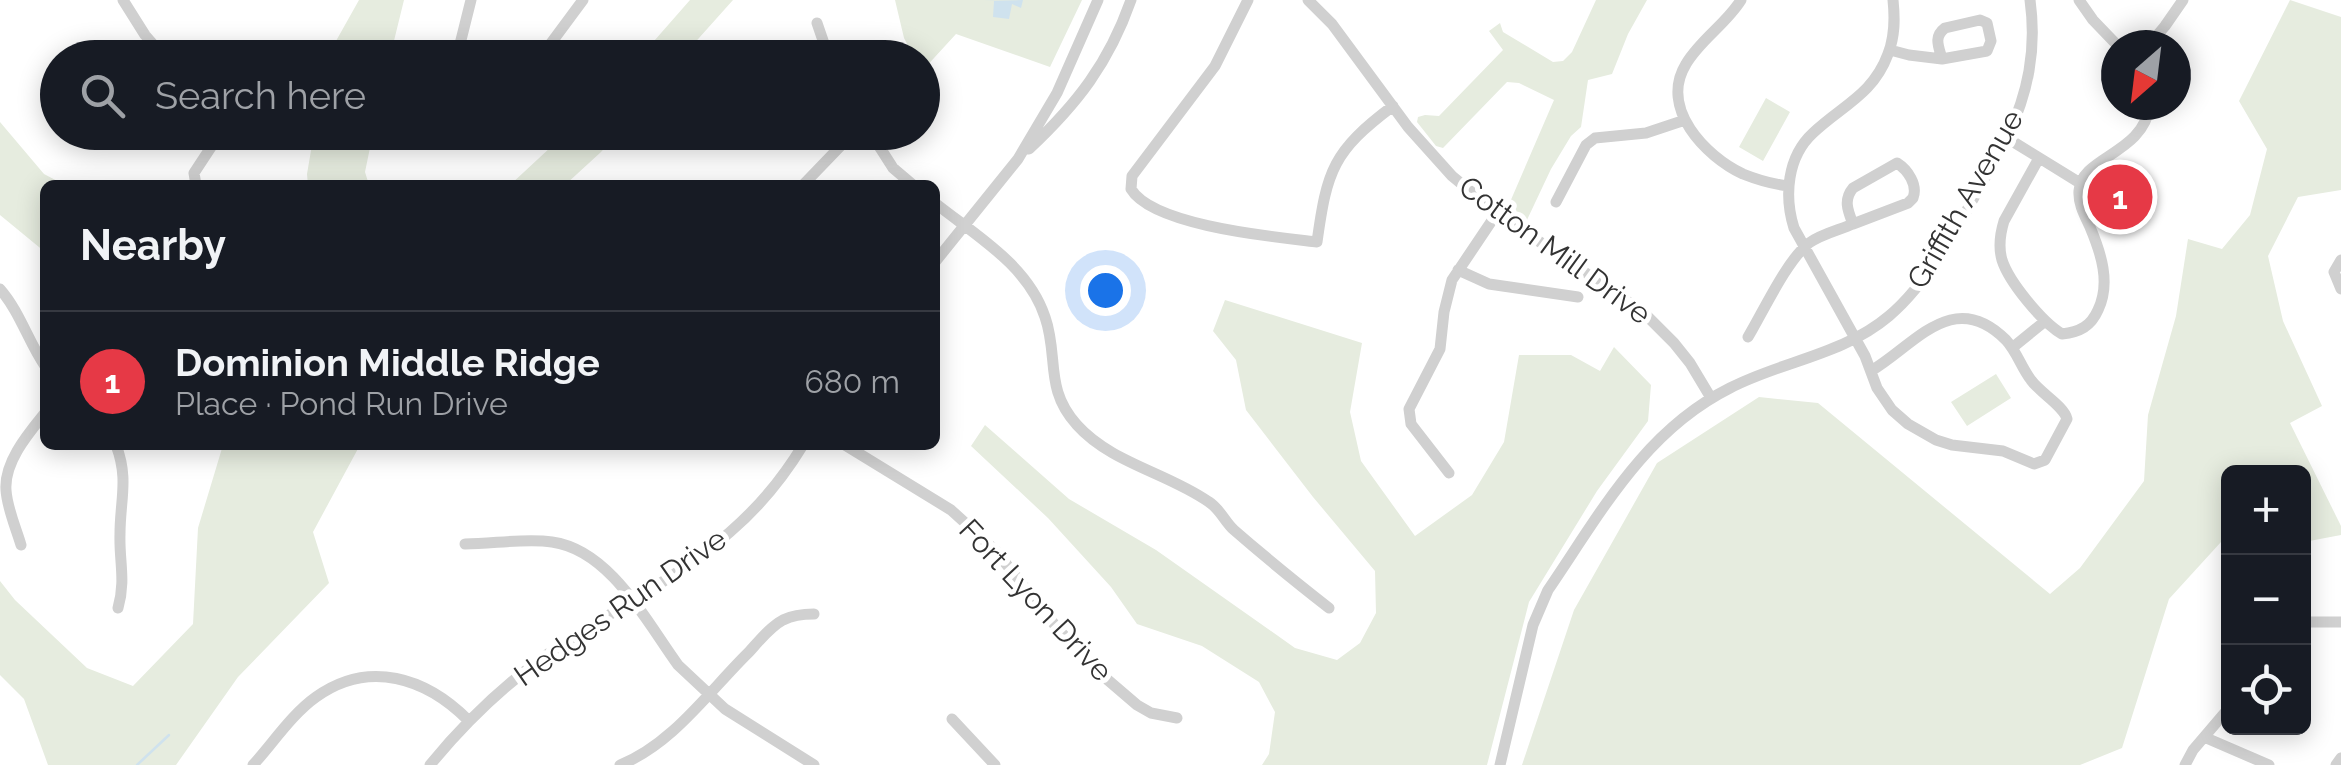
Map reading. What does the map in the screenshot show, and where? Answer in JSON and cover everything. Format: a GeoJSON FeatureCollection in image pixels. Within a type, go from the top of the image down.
{"type":"FeatureCollection","features":[{"type":"Feature","properties":{"kind":"street"},"geometry":{"type":"LineString","coordinates":[[123,0],[149,40]]}},
{"type":"Feature","properties":{"kind":"street"},"geometry":{"type":"LineString","coordinates":[[461,40],[470,0]]}},
{"type":"Feature","properties":{"kind":"street"},"geometry":{"type":"LineString","coordinates":[[553,40],[583,0]]}},
{"type":"Feature","properties":{"kind":"street"},"geometry":{"type":"LineString","coordinates":[[1018,159],[1057,93],[1098,0]]}},
{"type":"Feature","properties":{"kind":"street"},"geometry":{"type":"LineString","coordinates":[[940,256],[1018,159],[1079,98],[1097,74],[1131,0]]}},
{"type":"Feature","properties":{"kind":"street"},"geometry":{"type":"LineString","coordinates":[[1248,0],[1215,66],[1132,176],[1131,189],[1138,199],[1219,228],[1317,242],[1324,193],[1334,166],[1364,127],[1392,106]]}},
{"type":"Feature","properties":{"kind":"street","name":"Cotton Mill Drive"},"geometry":{"type":"LineString","coordinates":[[1308,0],[1332,24],[1392,106],[1448,171],[1497,213],[1642,311],[1690,363],[1711,398]]}},
{"type":"Feature","properties":{"kind":"street"},"geometry":{"type":"LineString","coordinates":[[1741,0],[1685,64],[1678,88],[1681,109],[1700,142],[1726,164],[1759,180],[1788,186]]}},
{"type":"Feature","properties":{"kind":"street"},"geometry":{"type":"LineString","coordinates":[[1871,371],[1924,330],[1945,321],[1970,320],[1992,329],[2012,348],[2032,381],[2067,419],[2045,460],[2034,464],[2003,451],[1952,445],[1922,433],[1892,410],[1877,388],[1790,214],[1788,186],[1796,157],[1810,135],[1859,97],[1880,71],[1890,50],[1895,19],[1893,0]]}},
{"type":"Feature","properties":{"kind":"street","name":"Griffith Avenue"},"geometry":{"type":"LineString","coordinates":[[1711,398],[1855,339],[1896,310],[1926,274],[2008,138],[2018,114],[2034,40],[2030,0]]}},
{"type":"Feature","properties":{"kind":"street"},"geometry":{"type":"LineString","coordinates":[[2078,0],[2103,30]]}},
{"type":"Feature","properties":{"kind":"street"},"geometry":{"type":"LineString","coordinates":[[2161,30],[2183,0]]}},
{"type":"Feature","properties":{"kind":"street"},"geometry":{"type":"LineString","coordinates":[[1890,50],[1909,56],[1942,58],[1987,52],[1991,41],[1987,23],[1980,20],[1945,28],[1937,40],[1942,58]]}},
{"type":"Feature","properties":{"kind":"street"},"geometry":{"type":"LineString","coordinates":[[817,24],[823,40]]}},
{"type":"Feature","properties":{"kind":"street"},"geometry":{"type":"LineString","coordinates":[[1556,202],[1586,146],[1595,138],[1646,133],[1685,120]]}},
{"type":"Feature","properties":{"kind":"street"},"geometry":{"type":"LineString","coordinates":[[2039,158],[2004,220],[2002,260],[2044,322],[2062,334],[2090,324],[2104,293],[2101,258],[2080,204],[2080,183],[2090,168],[2132,141],[2146,120]]}},
{"type":"Feature","properties":{"kind":"street"},"geometry":{"type":"LineString","coordinates":[[2008,138],[2080,183]]}},
{"type":"Feature","properties":{"kind":"street"},"geometry":{"type":"LineString","coordinates":[[195,180],[194,172],[209,150]]}},
{"type":"Feature","properties":{"kind":"street"},"geometry":{"type":"LineString","coordinates":[[808,180],[837,150]]}},
{"type":"Feature","properties":{"kind":"street"},"geometry":{"type":"LineString","coordinates":[[881,150],[892,168],[907,180]]}},
{"type":"Feature","properties":{"kind":"street"},"geometry":{"type":"LineString","coordinates":[[1748,337],[1804,247],[1914,198],[1914,184],[1902,165],[1893,164],[1853,188],[1846,200],[1852,224]]}},
{"type":"Feature","properties":{"kind":"street"},"geometry":{"type":"LineString","coordinates":[[940,207],[992,247],[1023,277],[1039,302],[1049,330],[1054,383],[1075,424],[1115,452],[1207,500],[1235,531],[1329,608]]}},
{"type":"Feature","properties":{"kind":"street"},"geometry":{"type":"LineString","coordinates":[[1449,473],[1411,424],[1409,409],[1440,349],[1448,292],[1458,270],[1497,213]]}},
{"type":"Feature","properties":{"kind":"street"},"geometry":{"type":"LineString","coordinates":[[2341,260],[2334,272],[2341,290]]}},
{"type":"Feature","properties":{"kind":"street"},"geometry":{"type":"LineString","coordinates":[[1458,270],[1490,284],[1578,297]]}},
{"type":"Feature","properties":{"kind":"street"},"geometry":{"type":"LineString","coordinates":[[0,289],[20,316],[40,359]]}},
{"type":"Feature","properties":{"kind":"street"},"geometry":{"type":"LineString","coordinates":[[2012,348],[2044,322]]}},
{"type":"Feature","properties":{"kind":"street"},"geometry":{"type":"LineString","coordinates":[[1500,765],[1534,625],[1548,590],[1639,459],[1682,418],[1711,398]]}},
{"type":"Feature","properties":{"kind":"street"},"geometry":{"type":"LineString","coordinates":[[21,544],[6,491],[8,472],[16,452],[40,420]]}},
{"type":"Feature","properties":{"kind":"street"},"geometry":{"type":"LineString","coordinates":[[117,450],[124,477],[120,533],[124,577],[118,608]]}},
{"type":"Feature","properties":{"kind":"street","name":"Hedges Run Drive"},"geometry":{"type":"LineString","coordinates":[[430,765],[468,720],[510,682],[729,534],[775,486],[800,450]]}},
{"type":"Feature","properties":{"kind":"street","name":"Fort Lyon Drive"},"geometry":{"type":"LineString","coordinates":[[853,450],[950,510],[995,550],[1095,669],[1137,705],[1177,718]]}},
{"type":"Feature","properties":{"kind":"street"},"geometry":{"type":"LineString","coordinates":[[465,544],[547,541],[565,544],[590,556],[602,564],[678,665],[708,694],[814,765]]}},
{"type":"Feature","properties":{"kind":"street"},"geometry":{"type":"LineString","coordinates":[[620,765],[667,734],[776,625],[796,615],[814,614]]}},
{"type":"Feature","properties":{"kind":"street"},"geometry":{"type":"LineString","coordinates":[[2311,622],[2341,622]]}},
{"type":"Feature","properties":{"kind":"street"},"geometry":{"type":"LineString","coordinates":[[253,765],[312,700],[358,678],[410,680],[443,698],[468,720]]}},
{"type":"Feature","properties":{"kind":"street"},"geometry":{"type":"LineString","coordinates":[[2185,765],[2192,750],[2221,717]]}},
{"type":"Feature","properties":{"kind":"street"},"geometry":{"type":"LineString","coordinates":[[952,719],[995,765]]}},
{"type":"Feature","properties":{"kind":"street"},"geometry":{"type":"LineString","coordinates":[[2204,737],[2269,765]]}},
{"type":"Feature","properties":{"kind":"street"},"geometry":{"type":"LineString","coordinates":[[2336,765],[2341,758]]}},
{"type":"Feature","properties":{"kind":"shaded area"},"geometry":{"type":"Polygon","coordinates":[[[359,0],[404,0],[394,40],[337,40],[359,0]]]}},
{"type":"Feature","properties":{"kind":"shaded area"},"geometry":{"type":"Polygon","coordinates":[[[690,0],[733,0],[697,40],[655,40],[690,0]]]}},
{"type":"Feature","properties":{"kind":"shaded area"},"geometry":{"type":"Polygon","coordinates":[[[895,0],[1082,0],[1050,67],[956,34],[940,51],[940,40],[904,38],[895,0]]]}},
{"type":"Feature","properties":{"kind":"shaded area"},"geometry":{"type":"Polygon","coordinates":[[[1596,0],[1647,0],[1612,74],[1588,80],[1581,127],[1551,169],[1526,222],[1507,209],[1554,100],[1519,83],[1507,82],[1443,148],[1436,146],[1417,122],[1418,117],[1439,116],[1503,50],[1489,31],[1500,23],[1503,32],[1553,62],[1563,61],[1572,52],[1596,0]]]}},
{"type":"Feature","properties":{"kind":"shaded area"},"geometry":{"type":"Polygon","coordinates":[[[2290,0],[2341,17],[2341,190],[2298,197],[2268,256],[2283,321],[2322,406],[2290,423],[2311,465],[2221,465],[2221,542],[2169,599],[2122,748],[2080,765],[1522,765],[1574,610],[1657,463],[1759,397],[1818,403],[2050,594],[2080,568],[2144,481],[2148,415],[2176,316],[2188,239],[2222,249],[2250,215],[2267,149],[2239,101],[2290,0]]]}},
{"type":"Feature","properties":{"kind":"shaded area"},"geometry":{"type":"Polygon","coordinates":[[[1766,98],[1790,112],[1763,161],[1739,147],[1766,98]]]}},
{"type":"Feature","properties":{"kind":"shaded area"},"geometry":{"type":"Polygon","coordinates":[[[0,122],[44,174],[55,180],[40,180],[40,248],[0,215],[0,122]]]}},
{"type":"Feature","properties":{"kind":"shaded area"},"geometry":{"type":"Polygon","coordinates":[[[311,150],[370,150],[365,172],[367,180],[308,180],[311,150]]]}},
{"type":"Feature","properties":{"kind":"shaded area"},"geometry":{"type":"Polygon","coordinates":[[[548,150],[603,150],[570,180],[515,180],[548,150]]]}},
{"type":"Feature","properties":{"kind":"shaded area"},"geometry":{"type":"Polygon","coordinates":[[[1225,300],[1362,343],[1350,412],[1361,461],[1415,536],[1472,495],[1504,442],[1519,355],[1571,355],[1600,371],[1614,347],[1651,385],[1648,421],[1597,491],[1529,602],[1487,765],[1262,765],[1269,754],[1275,712],[1259,682],[1202,646],[1137,624],[1111,587],[1048,518],[971,446],[985,425],[1069,499],[1156,550],[1295,648],[1337,660],[1360,643],[1376,613],[1375,571],[1246,410],[1236,360],[1213,331],[1225,300]]]}},
{"type":"Feature","properties":{"kind":"shaded area"},"geometry":{"type":"Polygon","coordinates":[[[1996,374],[2011,398],[1967,426],[1951,402],[1996,374]]]}},
{"type":"Feature","properties":{"kind":"shaded area"},"geometry":{"type":"Polygon","coordinates":[[[221,450],[357,450],[313,532],[329,583],[238,677],[176,765],[48,765],[24,699],[0,675],[0,581],[87,668],[133,686],[193,624],[198,528],[221,450]]]}},
{"type":"Feature","properties":{"kind":"shaded area"},"geometry":{"type":"Polygon","coordinates":[[[2311,465],[2341,526],[2341,535],[2311,541],[2311,465]]]}},
{"type":"Feature","properties":{"kind":"water"},"geometry":{"type":"Polygon","coordinates":[[[1023,0],[1021,8],[1012,4],[1009,19],[993,17],[994,1],[984,1],[1023,0]]]}},
{"type":"Feature","properties":{"kind":"waterway"},"geometry":{"type":"LineString","coordinates":[[137,765],[169,735]]}},
{"type":"Feature","properties":{"kind":"place","name":"Dominion Middle Ridge"},"geometry":{"type":"Point","coordinates":[2120,197]}}]}
